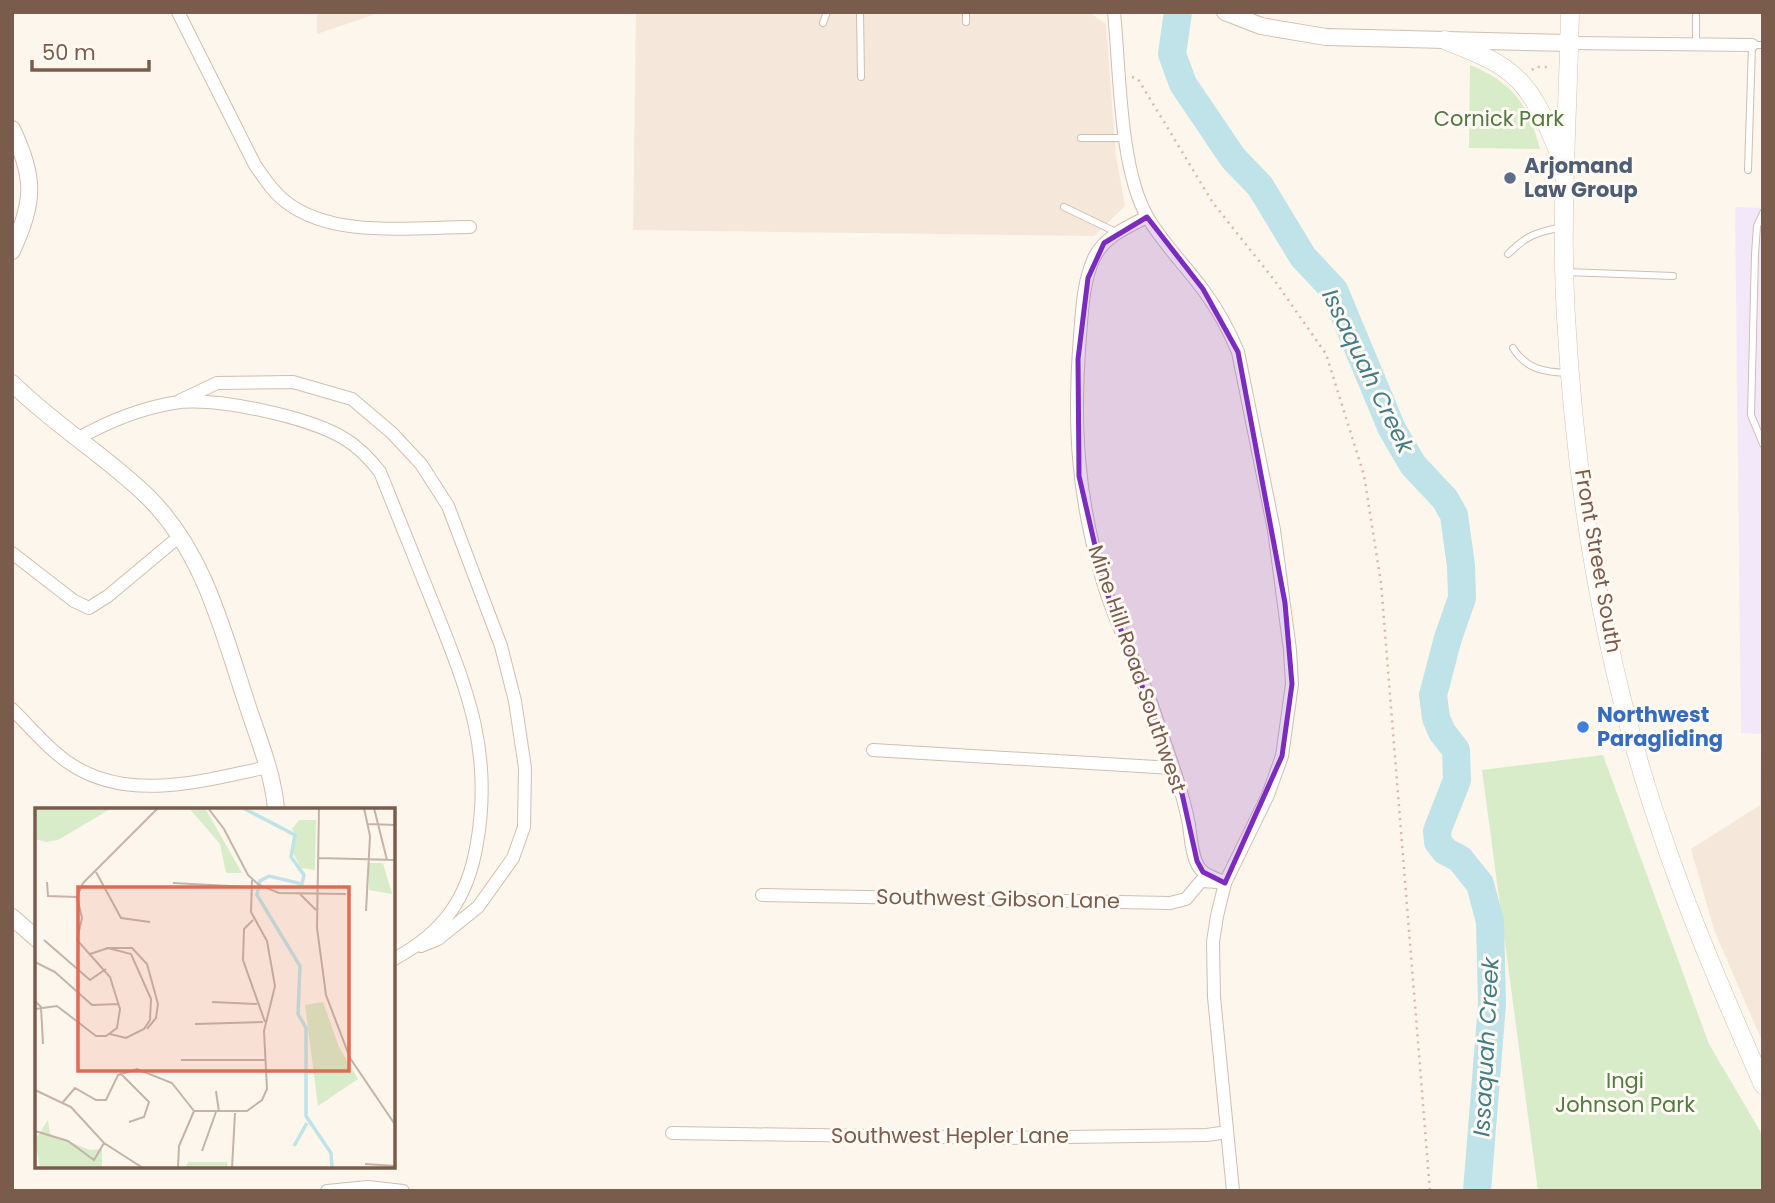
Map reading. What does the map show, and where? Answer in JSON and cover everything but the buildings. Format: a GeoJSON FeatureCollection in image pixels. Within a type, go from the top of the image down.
{"type":"FeatureCollection","features":[{"type":"Feature","properties":{"kind":"main road","name":"Front Street South"},"geometry":{"type":"LineString","coordinates":[[1570,12],[1564,271],[1577,437],[1589,528],[1628,719],[1666,848],[1699,936],[1763,1085]]}},
{"type":"Feature","properties":{"kind":"main road"},"geometry":{"type":"LineString","coordinates":[[1445,40],[1497,63],[1520,81],[1536,104],[1566,168]]}},
{"type":"Feature","properties":{"kind":"street"},"geometry":{"type":"LineString","coordinates":[[178,12],[254,164],[267,183],[285,201],[321,221],[344,226],[470,228]]}},
{"type":"Feature","properties":{"kind":"street"},"geometry":{"type":"LineString","coordinates":[[1114,12],[1125,138],[1135,185],[1147,217],[1203,289],[1229,329],[1238,352],[1274,530],[1286,615],[1292,684],[1282,755],[1268,795],[1225,883],[1217,916],[1212,969],[1233,1191]]}},
{"type":"Feature","properties":{"kind":"street"},"geometry":{"type":"LineString","coordinates":[[1225,12],[1261,26],[1326,37],[1569,44],[1757,45]]}},
{"type":"Feature","properties":{"kind":"street"},"geometry":{"type":"LineString","coordinates":[[12,129],[22,149],[29,185],[26,219],[12,251]]}},
{"type":"Feature","properties":{"kind":"street","name":"Mine Hill Road Southwest"},"geometry":{"type":"LineString","coordinates":[[1147,217],[1104,243],[1094,257],[1088,278],[1082,312],[1076,437],[1079,476],[1092,546],[1104,585],[1153,708],[1181,789],[1200,869],[1225,883]]}},
{"type":"Feature","properties":{"kind":"street"},"geometry":{"type":"LineString","coordinates":[[77,439],[110,421],[174,403],[217,383],[293,382],[352,399],[392,433],[421,464],[448,506],[501,646],[515,701],[525,768],[524,827],[513,858],[478,907],[438,939],[398,956]]}},
{"type":"Feature","properties":{"kind":"street"},"geometry":{"type":"LineString","coordinates":[[12,383],[32,404],[149,497],[181,535],[207,586],[268,767],[276,808]]}},
{"type":"Feature","properties":{"kind":"street"},"geometry":{"type":"LineString","coordinates":[[174,403],[194,401],[219,404],[271,413],[317,426],[344,438],[365,453],[380,472],[464,681],[477,731],[483,789],[482,814],[473,868],[462,897],[434,930],[398,956]]}},
{"type":"Feature","properties":{"kind":"street"},"geometry":{"type":"LineString","coordinates":[[12,553],[74,601],[89,608],[102,601],[181,535]]}},
{"type":"Feature","properties":{"kind":"street"},"geometry":{"type":"LineString","coordinates":[[12,709],[71,764],[90,775],[110,780],[161,786],[185,785],[268,767]]}},
{"type":"Feature","properties":{"kind":"street"},"geometry":{"type":"LineString","coordinates":[[873,750],[1172,768]]}},
{"type":"Feature","properties":{"kind":"street","name":"Southwest Gibson Lane"},"geometry":{"type":"LineString","coordinates":[[762,895],[1170,902],[1186,899],[1201,881],[1225,883]]}},
{"type":"Feature","properties":{"kind":"street"},"geometry":{"type":"LineString","coordinates":[[12,917],[35,937]]}},
{"type":"Feature","properties":{"kind":"street","name":"Southwest Hepler Lane"},"geometry":{"type":"LineString","coordinates":[[672,1133],[1004,1138],[1207,1135],[1227,1132]]}},
{"type":"Feature","properties":{"kind":"street"},"geometry":{"type":"LineString","coordinates":[[327,1191],[368,1187],[403,1191]]}},
{"type":"Feature","properties":{"kind":"lane"},"geometry":{"type":"LineString","coordinates":[[822,23],[827,12]]}},
{"type":"Feature","properties":{"kind":"lane"},"geometry":{"type":"LineString","coordinates":[[860,12],[861,77]]}},
{"type":"Feature","properties":{"kind":"lane"},"geometry":{"type":"LineString","coordinates":[[966,12],[966,22]]}},
{"type":"Feature","properties":{"kind":"lane"},"geometry":{"type":"LineString","coordinates":[[1696,12],[1696,44]]}},
{"type":"Feature","properties":{"kind":"lane"},"geometry":{"type":"LineString","coordinates":[[1748,170],[1757,45]]}},
{"type":"Feature","properties":{"kind":"lane"},"geometry":{"type":"LineString","coordinates":[[1081,138],[1125,138]]}},
{"type":"Feature","properties":{"kind":"lane"},"geometry":{"type":"LineString","coordinates":[[1064,207],[1118,233]]}},
{"type":"Feature","properties":{"kind":"lane"},"geometry":{"type":"LineString","coordinates":[[1763,213],[1757,226],[1755,254],[1751,415],[1763,444]]}},
{"type":"Feature","properties":{"kind":"lane"},"geometry":{"type":"LineString","coordinates":[[1508,254],[1522,240],[1538,231],[1565,227]]}},
{"type":"Feature","properties":{"kind":"lane"},"geometry":{"type":"LineString","coordinates":[[1564,271],[1672,276]]}},
{"type":"Feature","properties":{"kind":"lane"},"geometry":{"type":"LineString","coordinates":[[1513,348],[1520,360],[1542,372],[1571,373]]}},
{"type":"Feature","properties":{"kind":"path"},"geometry":{"type":"LineString","coordinates":[[1527,74],[1535,67],[1553,67]]}},
{"type":"Feature","properties":{"kind":"path"},"geometry":{"type":"LineString","coordinates":[[1120,74],[1138,79],[1213,202],[1275,281],[1326,354],[1364,475],[1381,583],[1430,1191]]}},
{"type":"Feature","properties":{"kind":"highlighted area"},"geometry":{"type":"Polygon","coordinates":[[[1147,217],[1203,289],[1238,352],[1285,603],[1292,684],[1282,756],[1225,883],[1203,872],[1197,861],[1181,789],[1104,585],[1079,476],[1078,359],[1088,278],[1104,243],[1147,217]]]}},
{"type":"Feature","properties":{"kind":"shaded area"},"geometry":{"type":"Polygon","coordinates":[[[317,12],[382,12],[317,34],[317,12]]]}},
{"type":"Feature","properties":{"kind":"shaded area"},"geometry":{"type":"Polygon","coordinates":[[[636,12],[1089,12],[1106,24],[1116,156],[1125,206],[1094,236],[633,230],[636,12]]]}},
{"type":"Feature","properties":{"kind":"shaded area"},"geometry":{"type":"Polygon","coordinates":[[[1735,207],[1763,208],[1763,805],[1760,805],[1761,734],[1741,733],[1735,207]]]}},
{"type":"Feature","properties":{"kind":"shaded area"},"geometry":{"type":"Polygon","coordinates":[[[1763,805],[1763,1043],[1714,930],[1691,849],[1763,805]]]}},
{"type":"Feature","properties":{"kind":"green space","name":"Cornick Park"},"geometry":{"type":"Polygon","coordinates":[[[1470,65],[1497,79],[1517,97],[1530,119],[1540,149],[1469,148],[1470,65]]]}},
{"type":"Feature","properties":{"kind":"green space","name":"Ingi Johnson Park"},"geometry":{"type":"Polygon","coordinates":[[[1603,755],[1709,1044],[1763,1136],[1763,1191],[1538,1191],[1482,770],[1603,755]]]}},
{"type":"Feature","properties":{"kind":"waterway","name":"Issaquah Creek"},"geometry":{"type":"LineString","coordinates":[[1178,12],[1172,54],[1183,84],[1233,158],[1260,186],[1303,257],[1334,290],[1392,429],[1413,465],[1445,499],[1454,515],[1462,598],[1433,695],[1436,718],[1442,732],[1456,750],[1457,780],[1437,831],[1438,842],[1445,851],[1460,859],[1480,884],[1490,922],[1492,1004],[1477,1191]]}},
{"type":"Feature","properties":{"kind":"place","name":"Arjomand Law Group"},"geometry":{"type":"Point","coordinates":[1510,178]}},
{"type":"Feature","properties":{"kind":"place","name":"Northwest Paragliding"},"geometry":{"type":"Point","coordinates":[1583,727]}}]}
